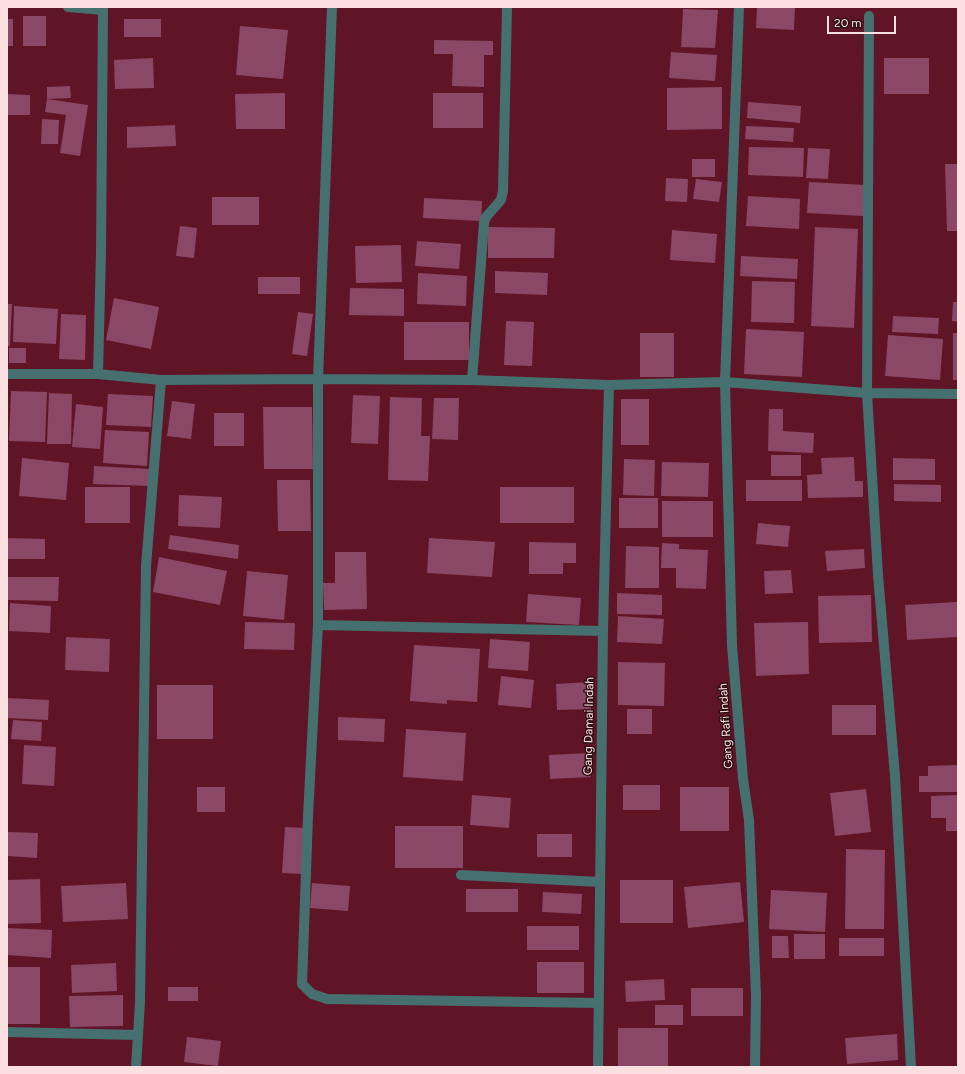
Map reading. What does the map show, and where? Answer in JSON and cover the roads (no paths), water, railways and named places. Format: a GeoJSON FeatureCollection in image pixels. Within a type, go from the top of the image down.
{"type":"FeatureCollection","features":[{"type":"Feature","properties":{"kind":"street"},"geometry":{"type":"LineString","coordinates":[[68,7],[103,8],[101,251],[98,374]]}},
{"type":"Feature","properties":{"kind":"street"},"geometry":{"type":"LineString","coordinates":[[332,7],[318,379],[318,625],[308,816],[302,984],[312,994],[326,999],[599,1003]]}},
{"type":"Feature","properties":{"kind":"street"},"geometry":{"type":"LineString","coordinates":[[472,380],[484,223],[486,217],[501,200],[503,191],[507,7]]}},
{"type":"Feature","properties":{"kind":"street","name":"Gang Rafi Indah"},"geometry":{"type":"LineString","coordinates":[[739,7],[725,382],[732,645],[743,779],[749,820],[756,996],[754,1067]]}},
{"type":"Feature","properties":{"kind":"street"},"geometry":{"type":"LineString","coordinates":[[869,16],[867,393],[878,575],[895,776],[911,1067]]}},
{"type":"Feature","properties":{"kind":"street"},"geometry":{"type":"LineString","coordinates":[[7,374],[98,374],[162,380],[472,380],[609,385],[725,382],[867,393],[958,394]]}},
{"type":"Feature","properties":{"kind":"street"},"geometry":{"type":"LineString","coordinates":[[136,1067],[140,1002],[146,566],[162,380]]}},
{"type":"Feature","properties":{"kind":"street","name":"Gang Damai Indah"},"geometry":{"type":"LineString","coordinates":[[598,1067],[603,631],[609,385]]}},
{"type":"Feature","properties":{"kind":"street"},"geometry":{"type":"LineString","coordinates":[[318,625],[603,631]]}},
{"type":"Feature","properties":{"kind":"street"},"geometry":{"type":"LineString","coordinates":[[461,875],[600,882]]}},
{"type":"Feature","properties":{"kind":"street"},"geometry":{"type":"LineString","coordinates":[[7,1032],[137,1035]]}}]}
